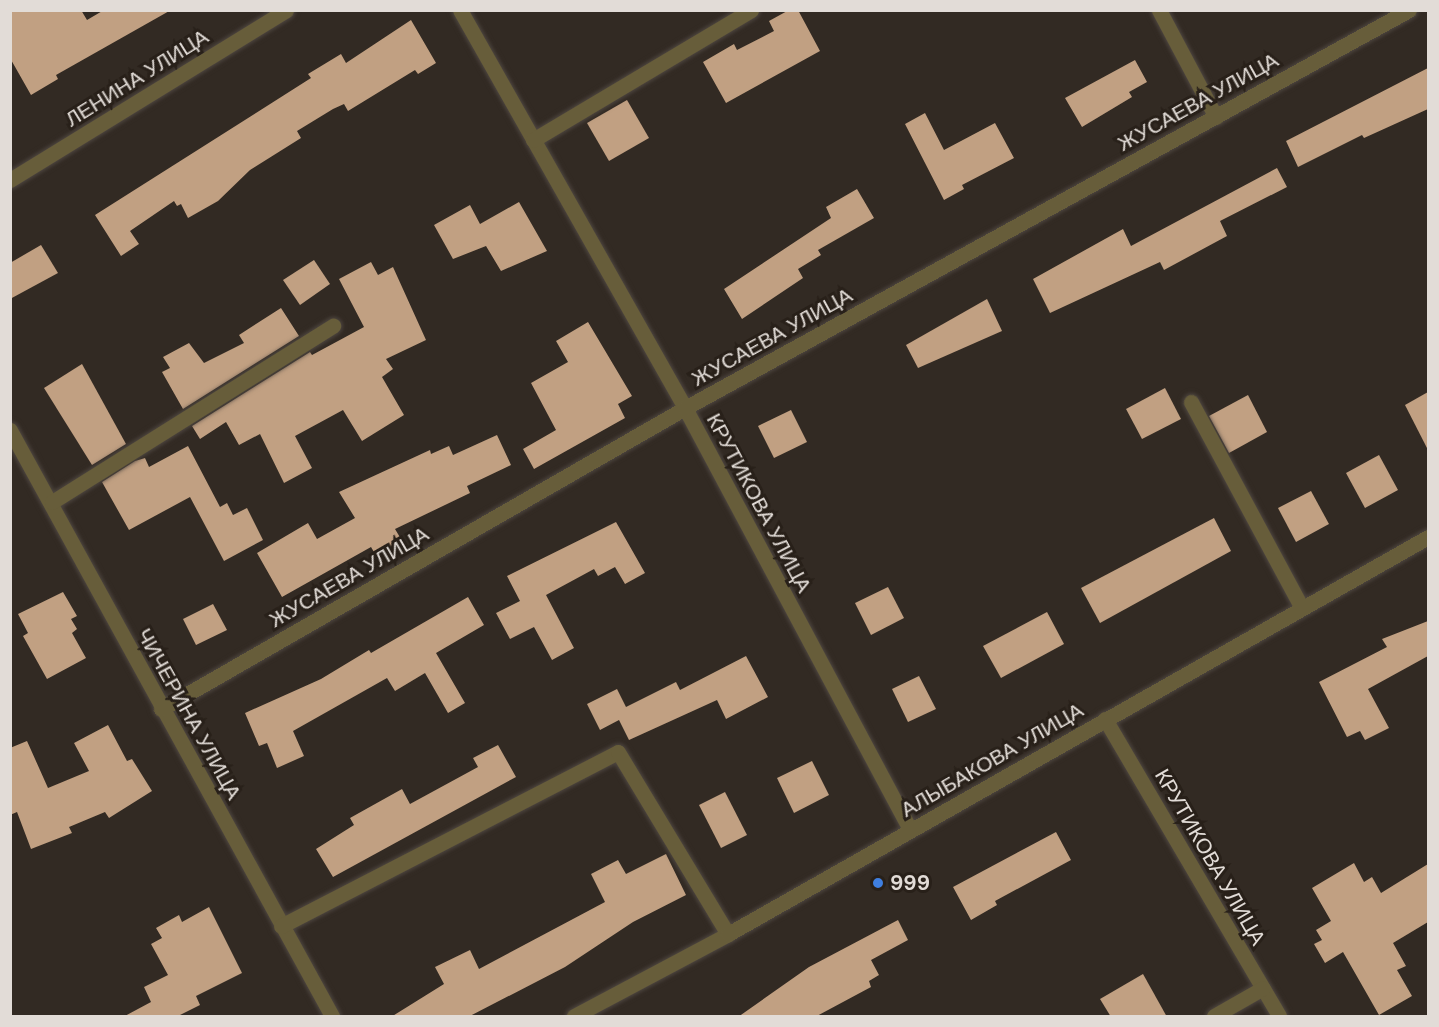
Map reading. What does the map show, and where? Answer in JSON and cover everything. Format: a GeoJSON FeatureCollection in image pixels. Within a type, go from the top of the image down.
{"type":"FeatureCollection","features":[{"type":"Feature","properties":{"kind":"street","name":"ЛЕНИНА УЛИЦА"},"geometry":{"type":"LineString","coordinates":[[10,180],[286,10]]}},
{"type":"Feature","properties":{"kind":"street","name":"КРУТИКОВА УЛИЦА"},"geometry":{"type":"LineString","coordinates":[[460,10],[685,408],[910,830]]}},
{"type":"Feature","properties":{"kind":"street"},"geometry":{"type":"LineString","coordinates":[[533,140],[751,10]]}},
{"type":"Feature","properties":{"kind":"street"},"geometry":{"type":"LineString","coordinates":[[1159,10],[1216,117]]}},
{"type":"Feature","properties":{"kind":"street","name":"ЖУСАЕВА УЛИЦА"},"geometry":{"type":"LineString","coordinates":[[161,709],[685,408],[1409,10]]}},
{"type":"Feature","properties":{"kind":"street"},"geometry":{"type":"LineString","coordinates":[[52,502],[333,326]]}},
{"type":"Feature","properties":{"kind":"street"},"geometry":{"type":"LineString","coordinates":[[1191,402],[1302,608]]}},
{"type":"Feature","properties":{"kind":"street","name":"ЧИЧЕРИНА УЛИЦА"},"geometry":{"type":"LineString","coordinates":[[10,430],[52,502],[161,709],[332,1017]]}},
{"type":"Feature","properties":{"kind":"street","name":"АЛЫБАКОВА УЛИЦА"},"geometry":{"type":"LineString","coordinates":[[574,1017],[728,934],[1428,537]]}},
{"type":"Feature","properties":{"kind":"street","name":"КРУТИКОВА УЛИЦА"},"geometry":{"type":"LineString","coordinates":[[1106,719],[1279,1017]]}},
{"type":"Feature","properties":{"kind":"street"},"geometry":{"type":"LineString","coordinates":[[281,926],[618,752],[728,934]]}},
{"type":"Feature","properties":{"kind":"street"},"geometry":{"type":"LineString","coordinates":[[1214,1017],[1263,988]]}},
{"type":"Feature","properties":{"kind":"building"},"geometry":{"type":"Polygon","coordinates":[[[10,10],[81,10],[87,20],[104,10],[171,10],[56,75],[58,79],[31,95],[10,58],[10,10]]]}},
{"type":"Feature","properties":{"kind":"building"},"geometry":{"type":"Polygon","coordinates":[[[789,10],[798,10],[820,51],[726,103],[703,62],[734,44],[737,50],[774,31],[769,21],[789,10]]]}},
{"type":"Feature","properties":{"kind":"building"},"geometry":{"type":"Polygon","coordinates":[[[411,20],[436,63],[418,74],[415,70],[348,111],[344,104],[297,131],[301,138],[250,170],[218,201],[188,218],[181,204],[177,206],[174,201],[130,231],[139,244],[121,256],[95,215],[311,78],[308,74],[341,54],[346,63],[411,20]]]}},
{"type":"Feature","properties":{"kind":"building"},"geometry":{"type":"Polygon","coordinates":[[[1135,60],[1147,82],[1129,92],[1132,97],[1082,127],[1065,98],[1135,60]]]}},
{"type":"Feature","properties":{"kind":"building"},"geometry":{"type":"Polygon","coordinates":[[[1428,68],[1428,109],[1364,138],[1362,135],[1298,167],[1286,141],[1428,68]]]}},
{"type":"Feature","properties":{"kind":"building"},"geometry":{"type":"Polygon","coordinates":[[[627,100],[649,138],[609,161],[587,123],[627,100]]]}},
{"type":"Feature","properties":{"kind":"building"},"geometry":{"type":"Polygon","coordinates":[[[925,113],[944,150],[995,123],[1014,158],[962,185],[964,189],[944,200],[905,124],[925,113]]]}},
{"type":"Feature","properties":{"kind":"building"},"geometry":{"type":"Polygon","coordinates":[[[1277,168],[1287,187],[1220,221],[1227,236],[1164,270],[1160,262],[1050,313],[1033,279],[1123,229],[1131,246],[1277,168]]]}},
{"type":"Feature","properties":{"kind":"building"},"geometry":{"type":"Polygon","coordinates":[[[857,189],[874,218],[818,250],[821,255],[798,269],[803,278],[742,319],[724,289],[831,218],[826,207],[857,189]]]}},
{"type":"Feature","properties":{"kind":"building"},"geometry":{"type":"Polygon","coordinates":[[[519,202],[547,251],[501,271],[486,246],[453,259],[434,225],[470,205],[480,224],[519,202]]]}},
{"type":"Feature","properties":{"kind":"building"},"geometry":{"type":"Polygon","coordinates":[[[41,245],[58,273],[10,299],[10,263],[41,245]]]}},
{"type":"Feature","properties":{"kind":"building"},"geometry":{"type":"Polygon","coordinates":[[[314,260],[330,284],[300,305],[283,280],[314,260]]]}},
{"type":"Feature","properties":{"kind":"building"},"geometry":{"type":"Polygon","coordinates":[[[371,262],[378,275],[393,267],[426,340],[386,359],[393,369],[382,377],[404,415],[362,441],[343,410],[295,436],[312,468],[284,483],[260,434],[239,445],[226,422],[200,439],[192,426],[310,352],[312,355],[364,327],[339,279],[371,262]]]}},
{"type":"Feature","properties":{"kind":"building"},"geometry":{"type":"Polygon","coordinates":[[[987,299],[1002,331],[918,368],[906,345],[987,299]]]}},
{"type":"Feature","properties":{"kind":"building"},"geometry":{"type":"Polygon","coordinates":[[[281,308],[299,336],[183,409],[162,372],[170,368],[163,357],[189,343],[204,363],[244,343],[239,335],[281,308]]]}},
{"type":"Feature","properties":{"kind":"building"},"geometry":{"type":"Polygon","coordinates":[[[588,322],[632,396],[618,404],[625,418],[534,469],[523,449],[556,430],[531,383],[568,362],[556,341],[588,322]]]}},
{"type":"Feature","properties":{"kind":"building"},"geometry":{"type":"Polygon","coordinates":[[[82,364],[126,444],[92,465],[44,388],[82,364]]]}},
{"type":"Feature","properties":{"kind":"building"},"geometry":{"type":"Polygon","coordinates":[[[1165,388],[1181,419],[1142,439],[1126,409],[1165,388]]]}},
{"type":"Feature","properties":{"kind":"building"},"geometry":{"type":"Polygon","coordinates":[[[1428,392],[1428,450],[1405,405],[1428,392]]]}},
{"type":"Feature","properties":{"kind":"building"},"geometry":{"type":"Polygon","coordinates":[[[1248,395],[1267,432],[1229,453],[1209,416],[1248,395]]]}},
{"type":"Feature","properties":{"kind":"building"},"geometry":{"type":"Polygon","coordinates":[[[791,410],[807,442],[774,458],[758,426],[791,410]]]}},
{"type":"Feature","properties":{"kind":"building"},"geometry":{"type":"Polygon","coordinates":[[[497,435],[511,465],[467,486],[470,493],[395,529],[407,549],[381,564],[371,547],[282,597],[257,553],[308,523],[317,539],[355,518],[339,492],[430,450],[431,454],[449,446],[453,455],[497,435]]]}},
{"type":"Feature","properties":{"kind":"building"},"geometry":{"type":"Polygon","coordinates":[[[188,446],[220,507],[227,503],[233,515],[247,508],[263,540],[224,561],[190,497],[129,530],[102,482],[135,461],[145,458],[149,467],[188,446]]]}},
{"type":"Feature","properties":{"kind":"building"},"geometry":{"type":"Polygon","coordinates":[[[1379,455],[1398,490],[1365,508],[1346,473],[1379,455]]]}},
{"type":"Feature","properties":{"kind":"building"},"geometry":{"type":"Polygon","coordinates":[[[1311,491],[1329,524],[1296,542],[1278,508],[1311,491]]]}},
{"type":"Feature","properties":{"kind":"building"},"geometry":{"type":"Polygon","coordinates":[[[1214,518],[1231,551],[1100,623],[1081,588],[1214,518]]]}},
{"type":"Feature","properties":{"kind":"building"},"geometry":{"type":"Polygon","coordinates":[[[616,522],[645,573],[625,584],[615,567],[598,576],[594,569],[546,595],[574,648],[552,660],[534,627],[510,639],[496,613],[520,601],[507,576],[616,522]]]}},
{"type":"Feature","properties":{"kind":"building"},"geometry":{"type":"Polygon","coordinates":[[[888,587],[904,618],[871,635],[855,603],[888,587]]]}},
{"type":"Feature","properties":{"kind":"building"},"geometry":{"type":"Polygon","coordinates":[[[63,592],[77,616],[71,619],[77,629],[72,633],[86,658],[47,679],[23,636],[28,633],[18,614],[63,592]]]}},
{"type":"Feature","properties":{"kind":"building"},"geometry":{"type":"Polygon","coordinates":[[[468,597],[484,625],[436,653],[465,703],[448,713],[425,673],[395,691],[387,678],[293,731],[304,756],[277,768],[267,743],[259,746],[245,713],[321,679],[369,650],[371,653],[468,597]]]}},
{"type":"Feature","properties":{"kind":"building"},"geometry":{"type":"Polygon","coordinates":[[[213,604],[227,630],[196,645],[183,619],[213,604]]]}},
{"type":"Feature","properties":{"kind":"building"},"geometry":{"type":"Polygon","coordinates":[[[1047,612],[1064,644],[1001,678],[983,646],[1047,612]]]}},
{"type":"Feature","properties":{"kind":"building"},"geometry":{"type":"Polygon","coordinates":[[[1428,621],[1428,656],[1368,689],[1389,728],[1365,740],[1360,731],[1347,737],[1319,682],[1387,647],[1382,639],[1428,621]]]}},
{"type":"Feature","properties":{"kind":"building"},"geometry":{"type":"Polygon","coordinates":[[[746,656],[768,697],[726,719],[717,700],[629,740],[619,720],[600,730],[587,704],[617,689],[626,707],[676,682],[680,690],[746,656]]]}},
{"type":"Feature","properties":{"kind":"building"},"geometry":{"type":"Polygon","coordinates":[[[919,676],[936,709],[908,722],[892,689],[919,676]]]}},
{"type":"Feature","properties":{"kind":"building"},"geometry":{"type":"Polygon","coordinates":[[[108,725],[127,761],[132,759],[152,791],[109,818],[105,812],[69,827],[72,833],[31,849],[17,812],[10,815],[10,748],[27,741],[48,788],[89,771],[74,743],[108,725]]]}},
{"type":"Feature","properties":{"kind":"building"},"geometry":{"type":"Polygon","coordinates":[[[498,745],[516,777],[333,877],[316,849],[354,825],[350,818],[402,789],[410,804],[478,767],[473,758],[498,745]]]}},
{"type":"Feature","properties":{"kind":"building"},"geometry":{"type":"Polygon","coordinates":[[[812,761],[829,795],[794,813],[777,778],[812,761]]]}},
{"type":"Feature","properties":{"kind":"building"},"geometry":{"type":"Polygon","coordinates":[[[725,792],[747,835],[721,848],[699,805],[725,792]]]}},
{"type":"Feature","properties":{"kind":"building"},"geometry":{"type":"Polygon","coordinates":[[[1056,832],[1071,860],[995,901],[997,905],[971,920],[953,887],[1056,832]]]}},
{"type":"Feature","properties":{"kind":"building"},"geometry":{"type":"Polygon","coordinates":[[[666,854],[686,895],[633,922],[565,967],[468,1017],[391,1017],[444,984],[435,967],[470,950],[479,969],[605,902],[591,874],[618,860],[626,874],[666,854]]]}},
{"type":"Feature","properties":{"kind":"building"},"geometry":{"type":"Polygon","coordinates":[[[1354,863],[1364,882],[1372,877],[1381,893],[1428,864],[1428,922],[1393,943],[1406,966],[1397,970],[1412,996],[1379,1015],[1343,952],[1325,963],[1314,944],[1322,940],[1316,930],[1331,921],[1312,888],[1354,863]]]}},
{"type":"Feature","properties":{"kind":"building"},"geometry":{"type":"Polygon","coordinates":[[[209,907],[242,973],[196,996],[200,1005],[176,1017],[123,1017],[151,1002],[144,987],[168,975],[151,944],[162,938],[156,928],[179,915],[182,922],[209,907]]]}},
{"type":"Feature","properties":{"kind":"building"},"geometry":{"type":"Polygon","coordinates":[[[898,920],[908,940],[871,960],[879,975],[869,981],[871,987],[815,1017],[738,1017],[809,967],[898,920]]]}},
{"type":"Feature","properties":{"kind":"building"},"geometry":{"type":"Polygon","coordinates":[[[1143,974],[1167,1017],[1111,1017],[1100,999],[1143,974]]]}},
{"type":"Feature","properties":{"kind":"place","name":"999"},"geometry":{"type":"Point","coordinates":[878,883]}}]}
